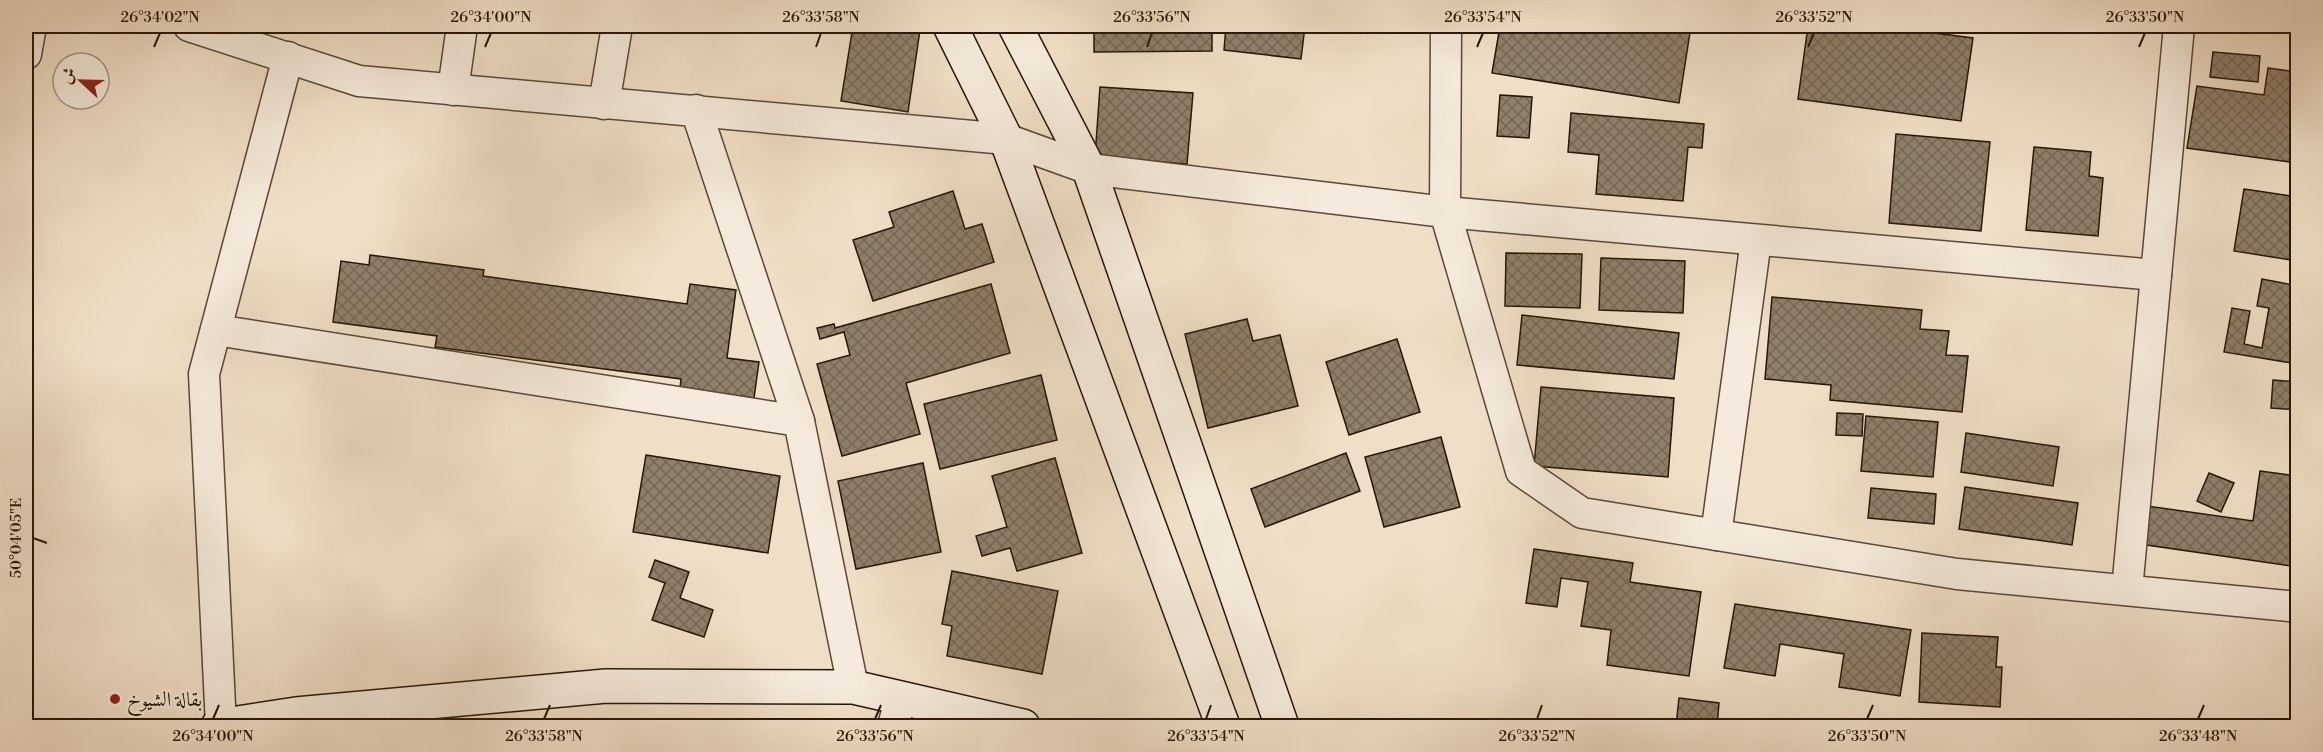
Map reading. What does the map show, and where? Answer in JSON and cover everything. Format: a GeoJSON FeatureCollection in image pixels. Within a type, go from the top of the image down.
{"type":"FeatureCollection","features":[{"type":"Feature","properties":{"kind":"street"},"geometry":{"type":"LineString","coordinates":[[26,54],[31,26]]}},
{"type":"Feature","properties":{"kind":"street"},"geometry":{"type":"LineString","coordinates":[[453,90],[462,26]]}},
{"type":"Feature","properties":{"kind":"street"},"geometry":{"type":"LineString","coordinates":[[604,104],[616,26]]}},
{"type":"Feature","properties":{"kind":"street"},"geometry":{"type":"LineString","coordinates":[[950,26],[1006,139],[1223,726]]}},
{"type":"Feature","properties":{"kind":"street"},"geometry":{"type":"LineString","coordinates":[[1015,26],[1089,170],[1282,726]]}},
{"type":"Feature","properties":{"kind":"street"},"geometry":{"type":"LineString","coordinates":[[1446,26],[1445,212],[1521,471],[1582,513],[1957,574],[2298,607]]}},
{"type":"Feature","properties":{"kind":"street"},"geometry":{"type":"LineString","coordinates":[[2127,590],[2179,26]]}},
{"type":"Feature","properties":{"kind":"street"},"geometry":{"type":"LineString","coordinates":[[199,27],[359,81],[1006,139],[1089,170],[1445,212],[2156,275]]}},
{"type":"Feature","properties":{"kind":"street"},"geometry":{"type":"LineString","coordinates":[[288,57],[204,374],[219,726],[296,720],[606,686],[853,687],[897,712],[1023,726]]}},
{"type":"Feature","properties":{"kind":"street"},"geometry":{"type":"LineString","coordinates":[[696,110],[799,421],[853,687]]}},
{"type":"Feature","properties":{"kind":"street"},"geometry":{"type":"LineString","coordinates":[[1716,535],[1756,240]]}},
{"type":"Feature","properties":{"kind":"street"},"geometry":{"type":"LineString","coordinates":[[216,330],[799,421]]}},
{"type":"Feature","properties":{"kind":"building"},"geometry":{"type":"Polygon","coordinates":[[[853,26],[894,26],[920,30],[908,112],[841,101],[853,26]]]}},
{"type":"Feature","properties":{"kind":"building"},"geometry":{"type":"Polygon","coordinates":[[[1094,26],[1212,26],[1212,51],[1094,52],[1094,26]]]}},
{"type":"Feature","properties":{"kind":"building"},"geometry":{"type":"Polygon","coordinates":[[[1226,26],[1305,26],[1301,59],[1224,50],[1226,26]]]}},
{"type":"Feature","properties":{"kind":"building"},"geometry":{"type":"Polygon","coordinates":[[[1500,26],[1691,26],[1679,103],[1492,73],[1500,26]]]}},
{"type":"Feature","properties":{"kind":"building"},"geometry":{"type":"Polygon","coordinates":[[[1808,26],[1879,26],[1973,38],[1961,121],[1798,99],[1808,26]]]}},
{"type":"Feature","properties":{"kind":"building"},"geometry":{"type":"Polygon","coordinates":[[[2213,52],[2260,56],[2258,82],[2210,77],[2213,52]]]}},
{"type":"Feature","properties":{"kind":"building"},"geometry":{"type":"Polygon","coordinates":[[[2268,68],[2298,72],[2298,125],[2290,162],[2187,148],[2197,86],[2264,95],[2268,68]]]}},
{"type":"Feature","properties":{"kind":"building"},"geometry":{"type":"Polygon","coordinates":[[[1100,87],[1193,93],[1187,164],[1095,157],[1100,87]]]}},
{"type":"Feature","properties":{"kind":"building"},"geometry":{"type":"Polygon","coordinates":[[[1500,95],[1532,97],[1529,138],[1497,136],[1500,95]]]}},
{"type":"Feature","properties":{"kind":"building"},"geometry":{"type":"Polygon","coordinates":[[[1571,113],[1704,124],[1702,148],[1688,147],[1683,201],[1596,194],[1599,155],[1568,152],[1571,113]]]}},
{"type":"Feature","properties":{"kind":"building"},"geometry":{"type":"Polygon","coordinates":[[[1896,134],[1990,142],[1981,231],[1889,223],[1896,134]]]}},
{"type":"Feature","properties":{"kind":"building"},"geometry":{"type":"Polygon","coordinates":[[[2034,147],[2091,152],[2089,176],[2103,178],[2098,236],[2026,230],[2034,147]]]}},
{"type":"Feature","properties":{"kind":"building"},"geometry":{"type":"Polygon","coordinates":[[[2244,189],[2298,197],[2298,261],[2234,251],[2244,189]]]}},
{"type":"Feature","properties":{"kind":"building"},"geometry":{"type":"Polygon","coordinates":[[[953,191],[965,229],[982,224],[994,262],[873,301],[853,240],[894,227],[889,212],[953,191]]]}},
{"type":"Feature","properties":{"kind":"building"},"geometry":{"type":"Polygon","coordinates":[[[1506,253],[1582,254],[1580,308],[1505,306],[1506,253]]]}},
{"type":"Feature","properties":{"kind":"building"},"geometry":{"type":"Polygon","coordinates":[[[370,255],[484,270],[483,276],[687,304],[690,284],[736,290],[727,358],[759,362],[754,398],[680,388],[681,379],[435,347],[437,336],[333,322],[341,261],[369,265],[370,255]]]}},
{"type":"Feature","properties":{"kind":"building"},"geometry":{"type":"Polygon","coordinates":[[[1601,258],[1685,261],[1683,313],[1599,310],[1601,258]]]}},
{"type":"Feature","properties":{"kind":"building"},"geometry":{"type":"Polygon","coordinates":[[[2262,279],[2298,286],[2298,364],[2224,352],[2232,308],[2250,311],[2244,344],[2262,348],[2269,308],[2257,306],[2262,279]]]}},
{"type":"Feature","properties":{"kind":"building"},"geometry":{"type":"Polygon","coordinates":[[[991,284],[1010,353],[906,383],[920,434],[842,456],[817,364],[850,355],[844,332],[820,339],[817,328],[834,324],[835,328],[991,284]]]}},
{"type":"Feature","properties":{"kind":"building"},"geometry":{"type":"Polygon","coordinates":[[[1772,297],[1922,310],[1920,329],[1949,331],[1946,355],[1968,356],[1962,412],[1830,400],[1831,385],[1765,379],[1772,297]]]}},
{"type":"Feature","properties":{"kind":"building"},"geometry":{"type":"Polygon","coordinates":[[[1522,315],[1679,333],[1674,379],[1517,365],[1522,315]]]}},
{"type":"Feature","properties":{"kind":"building"},"geometry":{"type":"Polygon","coordinates":[[[1247,319],[1253,341],[1280,335],[1298,406],[1208,428],[1185,334],[1247,319]]]}},
{"type":"Feature","properties":{"kind":"building"},"geometry":{"type":"Polygon","coordinates":[[[1397,339],[1420,412],[1349,435],[1326,362],[1397,339]]]}},
{"type":"Feature","properties":{"kind":"building"},"geometry":{"type":"Polygon","coordinates":[[[1041,375],[1057,440],[940,469],[924,404],[1041,375]]]}},
{"type":"Feature","properties":{"kind":"building"},"geometry":{"type":"Polygon","coordinates":[[[2273,380],[2298,382],[2298,410],[2271,408],[2273,380]]]}},
{"type":"Feature","properties":{"kind":"building"},"geometry":{"type":"Polygon","coordinates":[[[1541,387],[1674,398],[1668,477],[1534,466],[1541,387]]]}},
{"type":"Feature","properties":{"kind":"building"},"geometry":{"type":"Polygon","coordinates":[[[1837,413],[1863,414],[1862,436],[1836,435],[1837,413]]]}},
{"type":"Feature","properties":{"kind":"building"},"geometry":{"type":"Polygon","coordinates":[[[1866,416],[1938,422],[1933,477],[1861,471],[1866,416]]]}},
{"type":"Feature","properties":{"kind":"building"},"geometry":{"type":"Polygon","coordinates":[[[1966,433],[2059,447],[2053,486],[1961,472],[1966,433]]]}},
{"type":"Feature","properties":{"kind":"building"},"geometry":{"type":"Polygon","coordinates":[[[1441,437],[1460,507],[1384,527],[1365,457],[1441,437]]]}},
{"type":"Feature","properties":{"kind":"building"},"geometry":{"type":"Polygon","coordinates":[[[1346,453],[1360,491],[1265,527],[1251,489],[1346,453]]]}},
{"type":"Feature","properties":{"kind":"building"},"geometry":{"type":"Polygon","coordinates":[[[646,455],[780,476],[768,553],[633,532],[646,455]]]}},
{"type":"Feature","properties":{"kind":"building"},"geometry":{"type":"Polygon","coordinates":[[[1055,458],[1082,553],[1017,571],[1010,548],[982,556],[976,536],[1007,527],[992,476],[1055,458]]]}},
{"type":"Feature","properties":{"kind":"building"},"geometry":{"type":"Polygon","coordinates":[[[923,463],[941,552],[856,569],[838,481],[923,463]]]}},
{"type":"Feature","properties":{"kind":"building"},"geometry":{"type":"Polygon","coordinates":[[[2260,471],[2298,476],[2298,567],[2140,544],[2140,505],[2253,521],[2260,471]]]}},
{"type":"Feature","properties":{"kind":"building"},"geometry":{"type":"Polygon","coordinates":[[[2209,473],[2234,483],[2221,512],[2197,501],[2209,473]]]}},
{"type":"Feature","properties":{"kind":"building"},"geometry":{"type":"Polygon","coordinates":[[[1965,487],[2078,503],[2072,545],[1959,529],[1965,487]]]}},
{"type":"Feature","properties":{"kind":"building"},"geometry":{"type":"Polygon","coordinates":[[[1871,488],[1936,494],[1934,524],[1868,518],[1871,488]]]}},
{"type":"Feature","properties":{"kind":"building"},"geometry":{"type":"Polygon","coordinates":[[[1534,549],[1633,563],[1630,582],[1701,592],[1689,676],[1607,665],[1611,630],[1581,626],[1588,582],[1561,578],[1557,607],[1526,603],[1534,549]]]}},
{"type":"Feature","properties":{"kind":"building"},"geometry":{"type":"Polygon","coordinates":[[[655,560],[689,572],[680,598],[713,610],[704,637],[652,620],[665,583],[649,577],[655,560]]]}},
{"type":"Feature","properties":{"kind":"building"},"geometry":{"type":"Polygon","coordinates":[[[952,571],[1058,591],[1042,674],[947,656],[952,626],[942,624],[952,571]]]}},
{"type":"Feature","properties":{"kind":"building"},"geometry":{"type":"Polygon","coordinates":[[[1735,604],[1911,630],[1900,696],[1839,687],[1844,654],[1780,644],[1775,676],[1724,668],[1735,604]]]}},
{"type":"Feature","properties":{"kind":"building"},"geometry":{"type":"Polygon","coordinates":[[[1922,633],[1998,637],[1996,667],[2002,667],[2000,707],[1919,702],[1922,633]]]}},
{"type":"Feature","properties":{"kind":"building"},"geometry":{"type":"Polygon","coordinates":[[[1679,698],[1719,703],[1717,726],[1676,726],[1679,698]]]}},
{"type":"Feature","properties":{"kind":"building"},"geometry":{"type":"Polygon","coordinates":[[[1907,720],[1960,726],[1906,726],[1907,720]]]}},
{"type":"Feature","properties":{"kind":"place","name":"بقالة الشيوخ"},"geometry":{"type":"Point","coordinates":[115,699]}}]}
